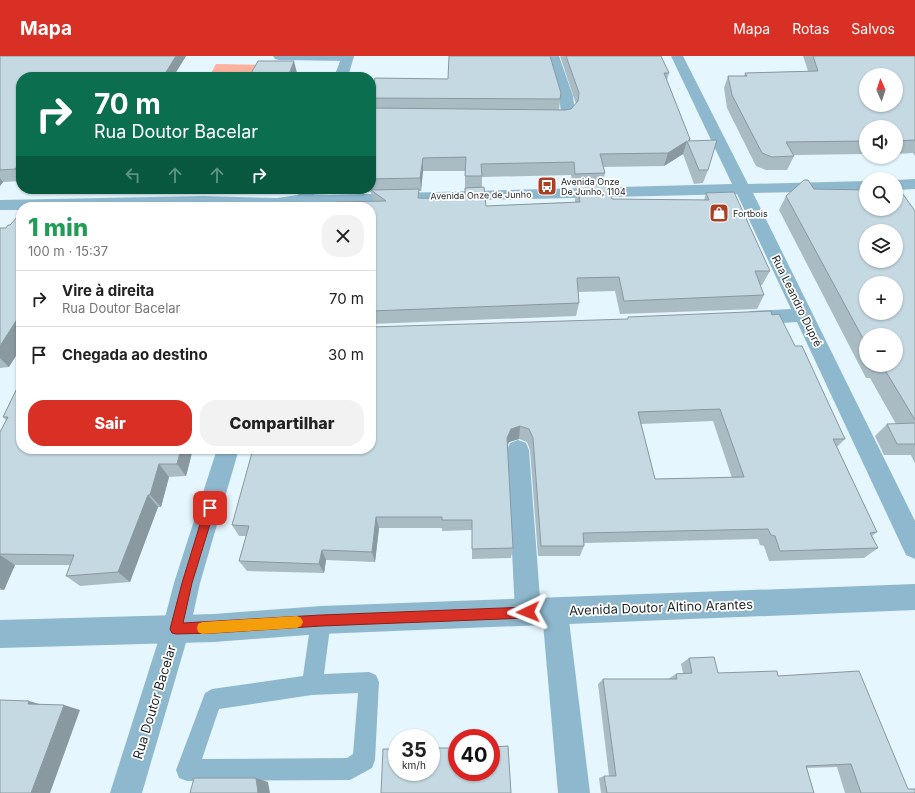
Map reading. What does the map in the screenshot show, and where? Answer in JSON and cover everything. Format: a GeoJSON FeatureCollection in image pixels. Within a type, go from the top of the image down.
{"type":"FeatureCollection","features":[{"type":"Feature","properties":{"kind":"street"},"geometry":{"type":"LineString","coordinates":[[279,56],[348,56],[343,72]]}},
{"type":"Feature","properties":{"kind":"street"},"geometry":{"type":"LineString","coordinates":[[531,119],[559,119],[566,116],[568,113],[566,96],[553,56]]}},
{"type":"Feature","properties":{"kind":"street","name":"Rua Leandro Dupré"},"geometry":{"type":"LineString","coordinates":[[677,56],[915,547]]}},
{"type":"Feature","properties":{"kind":"street"},"geometry":{"type":"LineString","coordinates":[[903,185],[915,184]]}},
{"type":"Feature","properties":{"kind":"street","name":"Avenida Onze de Junho"},"geometry":{"type":"LineString","coordinates":[[282,202],[305,197],[329,200],[434,196],[859,186]]}},
{"type":"Feature","properties":{"kind":"street","name":"Avenida Onze de Junho"},"geometry":{"type":"LineString","coordinates":[[152,202],[240,202]]}},
{"type":"Feature","properties":{"kind":"street","name":"Avenida Onze de Junho"},"geometry":{"type":"LineString","coordinates":[[0,205],[16,205]]}},
{"type":"Feature","properties":{"kind":"street"},"geometry":{"type":"LineString","coordinates":[[734,318],[803,316]]}},
{"type":"Feature","properties":{"kind":"street"},"geometry":{"type":"LineString","coordinates":[[518,450],[542,612],[574,793]]}},
{"type":"Feature","properties":{"kind":"street","name":"Rua Doutor Bacelar"},"geometry":{"type":"LineString","coordinates":[[126,793],[176,629],[187,583],[226,454]]}},
{"type":"Feature","properties":{"kind":"street","name":"Avenida Doutor Altino Arantes"},"geometry":{"type":"LineString","coordinates":[[0,634],[214,628],[321,620],[915,597]]}},
{"type":"Feature","properties":{"kind":"lane"},"geometry":{"type":"LineString","coordinates":[[312,685],[321,620]]}},
{"type":"Feature","properties":{"kind":"lane"},"geometry":{"type":"LineString","coordinates":[[369,682],[364,760],[350,769],[187,770],[212,700],[312,685],[369,682]]}},
{"type":"Feature","properties":{"kind":"shaded area"},"geometry":{"type":"Polygon","coordinates":[[[216,64],[262,65],[259,72],[212,72],[216,64]]]}},
{"type":"Feature","properties":{"kind":"building"},"geometry":{"type":"Polygon","coordinates":[[[0,56],[176,56],[166,72],[16,72],[16,168],[0,170],[0,56]]]}},
{"type":"Feature","properties":{"kind":"building"},"geometry":{"type":"Polygon","coordinates":[[[449,56],[550,56],[561,93],[560,99],[376,98],[376,78],[448,79],[449,56]]]}},
{"type":"Feature","properties":{"kind":"building"},"geometry":{"type":"Polygon","coordinates":[[[566,56],[661,56],[669,73],[664,73],[690,139],[688,141],[717,140],[708,170],[699,170],[687,141],[668,153],[600,154],[605,173],[575,174],[574,162],[481,164],[482,176],[465,176],[466,157],[423,158],[420,178],[376,179],[376,108],[565,110],[571,109],[578,101],[579,93],[566,56]]]}},
{"type":"Feature","properties":{"kind":"building"},"geometry":{"type":"Polygon","coordinates":[[[813,56],[915,56],[915,140],[903,141],[903,120],[859,120],[859,141],[786,142],[794,156],[772,157],[762,153],[732,95],[728,76],[747,76],[745,73],[818,71],[813,56]]]}},
{"type":"Feature","properties":{"kind":"building"},"geometry":{"type":"Polygon","coordinates":[[[258,61],[294,61],[290,72],[252,72],[258,61]]]}},
{"type":"Feature","properties":{"kind":"building"},"geometry":{"type":"Polygon","coordinates":[[[804,180],[808,180],[814,189],[859,190],[859,216],[903,216],[903,194],[915,211],[915,420],[886,372],[903,372],[903,328],[859,328],[859,331],[786,196],[804,180]]]}},
{"type":"Feature","properties":{"kind":"building"},"geometry":{"type":"Polygon","coordinates":[[[577,185],[608,185],[612,199],[709,200],[706,193],[734,192],[770,271],[755,271],[764,295],[624,301],[619,277],[577,278],[579,303],[376,311],[376,202],[336,202],[386,201],[376,194],[376,190],[419,189],[418,198],[465,199],[465,188],[484,187],[486,206],[580,202],[577,185]]]}},
{"type":"Feature","properties":{"kind":"building"},"geometry":{"type":"Polygon","coordinates":[[[16,218],[16,321],[0,346],[0,228],[6,228],[16,218]]]}},
{"type":"Feature","properties":{"kind":"building"},"geometry":{"type":"Polygon","coordinates":[[[771,311],[772,315],[779,314],[795,346],[802,346],[845,439],[833,439],[877,532],[870,533],[878,548],[780,551],[775,536],[771,535],[768,529],[583,533],[584,546],[541,546],[533,438],[529,429],[520,426],[511,429],[507,438],[513,548],[472,549],[472,520],[442,520],[442,517],[376,517],[372,552],[322,550],[319,564],[239,561],[249,526],[232,525],[252,454],[376,454],[376,327],[628,319],[628,317],[771,311]],[[720,409],[638,412],[655,479],[744,477],[720,409]]]}},
{"type":"Feature","properties":{"kind":"building"},"geometry":{"type":"Polygon","coordinates":[[[16,390],[16,454],[180,454],[177,464],[159,464],[150,495],[148,495],[118,572],[66,576],[74,555],[0,554],[0,432],[8,417],[3,417],[16,390]]]}},
{"type":"Feature","properties":{"kind":"building"},"geometry":{"type":"Polygon","coordinates":[[[915,423],[915,444],[897,444],[887,424],[915,423]]]}},
{"type":"Feature","properties":{"kind":"building"},"geometry":{"type":"Polygon","coordinates":[[[714,657],[718,673],[777,671],[778,676],[859,671],[908,789],[915,789],[915,793],[861,793],[851,764],[806,766],[814,793],[607,793],[604,776],[616,776],[603,679],[677,679],[676,674],[692,673],[689,658],[714,657]]]}},
{"type":"Feature","properties":{"kind":"building"},"geometry":{"type":"Polygon","coordinates":[[[0,700],[29,701],[28,704],[64,705],[31,793],[0,793],[0,700]]]}},
{"type":"Feature","properties":{"kind":"building"},"geometry":{"type":"Polygon","coordinates":[[[500,746],[508,746],[511,793],[381,793],[383,749],[388,749],[388,781],[440,781],[440,748],[448,748],[448,781],[500,781],[500,746]]]}},
{"type":"Feature","properties":{"kind":"building"},"geometry":{"type":"Polygon","coordinates":[[[194,778],[256,778],[258,793],[190,793],[194,778]]]}},
{"type":"Feature","properties":{"kind":"slow traffic"},"geometry":{"type":"LineString","coordinates":[[202,628],[297,622]]}},
{"type":"Feature","properties":{"kind":"place","name":"Avenida Onze De Junho, 1104"},"geometry":{"type":"Point","coordinates":[547,186]}},
{"type":"Feature","properties":{"kind":"place","name":"Fortbois"},"geometry":{"type":"Point","coordinates":[719,213]}},
{"type":"Feature","properties":{"kind":"route"},"geometry":{"type":"LineString","coordinates":[[210,508],[187,583],[176,629],[214,628],[321,620],[528,612]]}}]}
